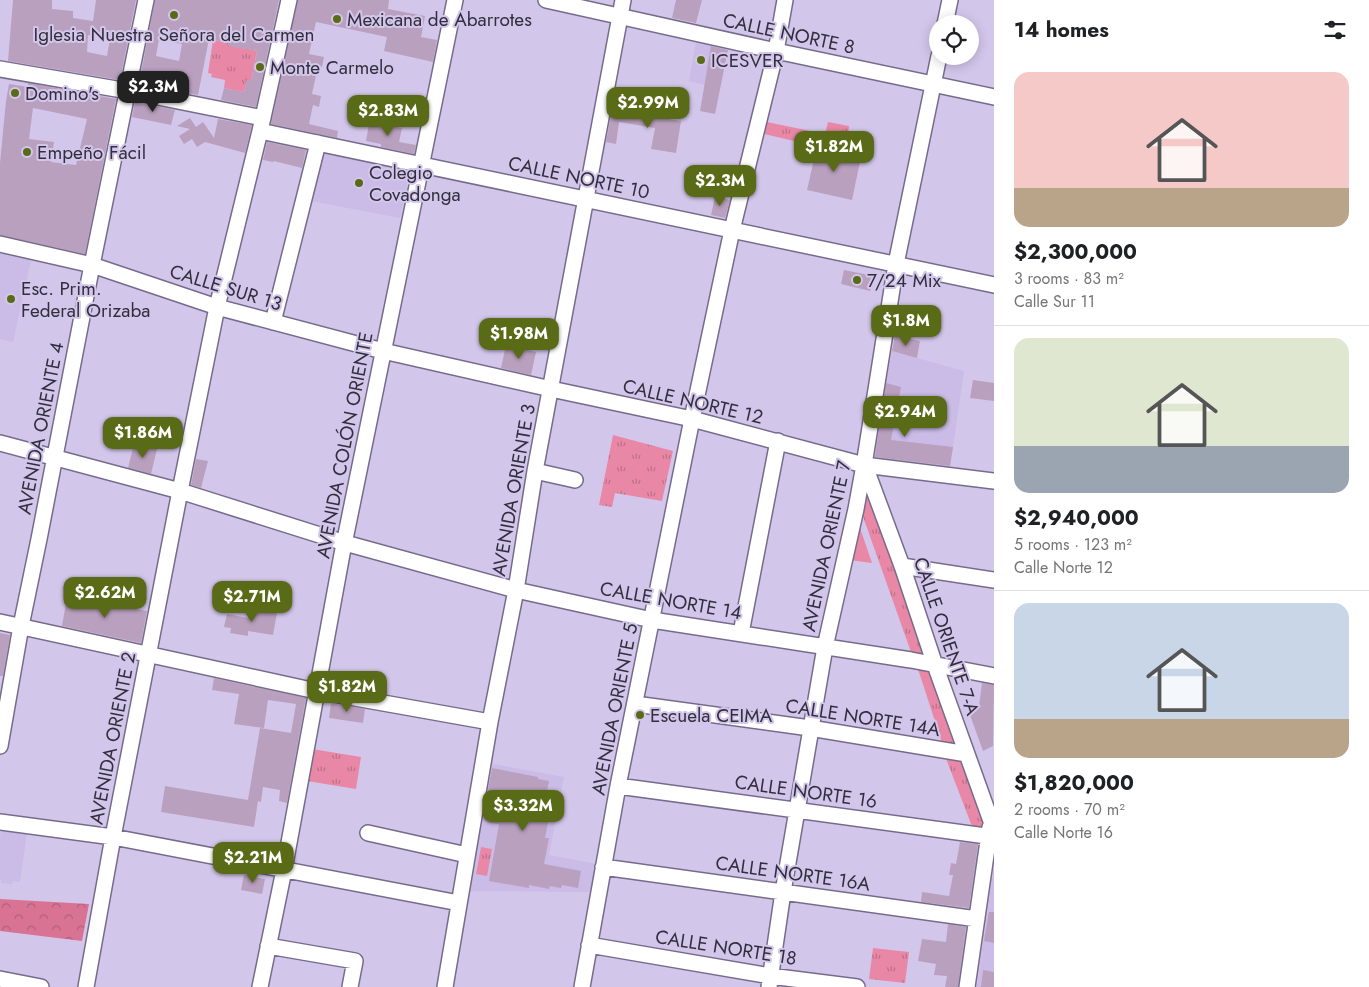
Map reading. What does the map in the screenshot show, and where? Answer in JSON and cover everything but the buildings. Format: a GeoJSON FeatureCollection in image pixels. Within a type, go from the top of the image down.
{"type":"FeatureCollection","features":[{"type":"Feature","properties":{"kind":"street","name":"AVENIDA ORIENTE 4"},"geometry":{"type":"LineString","coordinates":[[0,746],[21,626],[146,0]]}},
{"type":"Feature","properties":{"kind":"street","name":"AVENIDA ORIENTE 2"},"geometry":{"type":"LineString","coordinates":[[86,987],[113,837],[217,307],[262,124],[289,0]]}},
{"type":"Feature","properties":{"kind":"street","name":"AVENIDA COLÓN ORIENTE"},"geometry":{"type":"LineString","coordinates":[[260,987],[284,870],[344,543],[455,0]]}},
{"type":"Feature","properties":{"kind":"street","name":"CALLE NORTE 8"},"geometry":{"type":"LineString","coordinates":[[546,0],[994,97]]}},
{"type":"Feature","properties":{"kind":"street","name":"AVENIDA ORIENTE 3"},"geometry":{"type":"LineString","coordinates":[[445,987],[490,722],[516,590],[535,471],[623,0]]}},
{"type":"Feature","properties":{"kind":"street","name":"AVENIDA ORIENTE 5"},"geometry":{"type":"LineString","coordinates":[[582,987],[618,786],[692,419],[732,230],[776,51],[784,0]]}},
{"type":"Feature","properties":{"kind":"street"},"geometry":{"type":"LineString","coordinates":[[947,15],[950,0]]}},
{"type":"Feature","properties":{"kind":"street","name":"AVENIDA ORIENTE 7"},"geometry":{"type":"LineString","coordinates":[[769,982],[810,728],[825,647],[856,509],[896,264],[937,65]]}},
{"type":"Feature","properties":{"kind":"street","name":"CALLE NORTE 10"},"geometry":{"type":"LineString","coordinates":[[0,69],[128,91],[262,124],[318,143],[994,285]]}},
{"type":"Feature","properties":{"kind":"street"},"geometry":{"type":"LineString","coordinates":[[273,322],[318,143]]}},
{"type":"Feature","properties":{"kind":"street","name":"CALLE SUR 13"},"geometry":{"type":"LineString","coordinates":[[0,244],[92,265],[217,307],[383,351]]}},
{"type":"Feature","properties":{"kind":"street","name":"CALLE NORTE 12"},"geometry":{"type":"LineString","coordinates":[[383,351],[692,419],[864,465],[994,482]]}},
{"type":"Feature","properties":{"kind":"street"},"geometry":{"type":"LineString","coordinates":[[741,633],[778,442]]}},
{"type":"Feature","properties":{"kind":"street","name":"CALLE NORTE 14"},"geometry":{"type":"LineString","coordinates":[[0,443],[180,491],[344,543],[516,590],[652,620],[911,660],[994,676]]}},
{"type":"Feature","properties":{"kind":"street","name":"CALLE ORIENTE 7-A"},"geometry":{"type":"LineString","coordinates":[[864,465],[902,566],[992,829]]}},
{"type":"Feature","properties":{"kind":"street"},"geometry":{"type":"LineString","coordinates":[[535,471],[575,480]]}},
{"type":"Feature","properties":{"kind":"street"},"geometry":{"type":"LineString","coordinates":[[902,566],[994,580]]}},
{"type":"Feature","properties":{"kind":"street"},"geometry":{"type":"LineString","coordinates":[[0,622],[316,691],[490,722]]}},
{"type":"Feature","properties":{"kind":"street","name":"CALLE NORTE 14A"},"geometry":{"type":"LineString","coordinates":[[635,704],[810,728],[966,754]]}},
{"type":"Feature","properties":{"kind":"street","name":"CALLE NORTE 16"},"geometry":{"type":"LineString","coordinates":[[618,786],[798,810],[992,829]]}},
{"type":"Feature","properties":{"kind":"street"},"geometry":{"type":"LineString","coordinates":[[967,987],[992,829],[994,801]]}},
{"type":"Feature","properties":{"kind":"street"},"geometry":{"type":"LineString","coordinates":[[0,822],[113,837],[459,904]]}},
{"type":"Feature","properties":{"kind":"street"},"geometry":{"type":"LineString","coordinates":[[368,833],[467,855]]}},
{"type":"Feature","properties":{"kind":"street","name":"CALLE NORTE 16A"},"geometry":{"type":"LineString","coordinates":[[603,867],[977,919]]}},
{"type":"Feature","properties":{"kind":"street","name":"CALLE NORTE 18"},"geometry":{"type":"LineString","coordinates":[[589,945],[769,982],[857,987]]}},
{"type":"Feature","properties":{"kind":"street"},"geometry":{"type":"LineString","coordinates":[[268,946],[355,961],[350,987]]}},
{"type":"Feature","properties":{"kind":"street"},"geometry":{"type":"LineString","coordinates":[[0,979],[40,987]]}},
{"type":"Feature","properties":{"kind":"shaded area","name":"ICESVER"},"geometry":{"type":"Polygon","coordinates":[[[697,36],[713,39],[705,85],[689,81],[697,36]]]}},
{"type":"Feature","properties":{"kind":"shaded area","name":"Colegio Covadonga"},"geometry":{"type":"Polygon","coordinates":[[[322,151],[411,167],[400,218],[306,200],[322,151]]]}},
{"type":"Feature","properties":{"kind":"shaded area","name":"Esc. Prim. Federal Orizaba"},"geometry":{"type":"Polygon","coordinates":[[[0,253],[31,260],[13,342],[0,339],[0,253]]]}},
{"type":"Feature","properties":{"kind":"shaded area"},"geometry":{"type":"Polygon","coordinates":[[[892,351],[964,371],[950,467],[872,457],[892,351]]]}},
{"type":"Feature","properties":{"kind":"shaded area"},"geometry":{"type":"Polygon","coordinates":[[[493,764],[564,777],[549,855],[597,864],[593,892],[469,891],[493,764]]]}},
{"type":"Feature","properties":{"kind":"shaded area"},"geometry":{"type":"Polygon","coordinates":[[[1,829],[27,833],[20,882],[13,881],[12,884],[1,883],[1,829]]]}},
{"type":"Feature","properties":{"kind":"shaded area"},"geometry":{"type":"Polygon","coordinates":[[[994,866],[994,987],[977,987],[981,957],[994,866]]]}},
{"type":"Feature","properties":{"kind":"green space"},"geometry":{"type":"Polygon","coordinates":[[[213,40],[257,51],[251,81],[247,80],[244,92],[224,88],[225,80],[211,77],[212,74],[208,73],[213,40]]]}},
{"type":"Feature","properties":{"kind":"green space"},"geometry":{"type":"Polygon","coordinates":[[[762,121],[825,134],[828,122],[849,126],[848,135],[854,136],[850,154],[760,133],[762,121]]]}},
{"type":"Feature","properties":{"kind":"green space"},"geometry":{"type":"Polygon","coordinates":[[[613,435],[673,451],[662,501],[615,493],[612,507],[599,505],[613,435]]]}},
{"type":"Feature","properties":{"kind":"green space"},"geometry":{"type":"Polygon","coordinates":[[[867,491],[926,654],[911,652],[861,511],[867,491]]]}},
{"type":"Feature","properties":{"kind":"green space"},"geometry":{"type":"Polygon","coordinates":[[[857,519],[872,563],[849,560],[857,519]]]}},
{"type":"Feature","properties":{"kind":"green space"},"geometry":{"type":"Polygon","coordinates":[[[918,669],[933,671],[957,745],[942,743],[918,669]]]}},
{"type":"Feature","properties":{"kind":"green space"},"geometry":{"type":"Polygon","coordinates":[[[312,749],[361,757],[356,789],[307,781],[312,749]]]}},
{"type":"Feature","properties":{"kind":"green space"},"geometry":{"type":"Polygon","coordinates":[[[945,756],[959,758],[985,825],[981,830],[973,829],[945,756]]]}},
{"type":"Feature","properties":{"kind":"green space"},"geometry":{"type":"Polygon","coordinates":[[[481,847],[492,849],[487,876],[476,874],[481,847]]]}},
{"type":"Feature","properties":{"kind":"green space"},"geometry":{"type":"Polygon","coordinates":[[[0,899],[89,904],[82,941],[0,931],[0,899]]]}},
{"type":"Feature","properties":{"kind":"green space"},"geometry":{"type":"Polygon","coordinates":[[[873,948],[909,952],[905,983],[869,979],[873,948]]]}},
{"type":"Feature","properties":{"kind":"place","name":"Iglesia Nuestra Señora del Carmen"},"geometry":{"type":"Point","coordinates":[174,15]}},
{"type":"Feature","properties":{"kind":"place","name":"Mexicana de Abarrotes"},"geometry":{"type":"Point","coordinates":[337,19]}},
{"type":"Feature","properties":{"kind":"place","name":"ICESVER"},"geometry":{"type":"Point","coordinates":[701,60]}},
{"type":"Feature","properties":{"kind":"place","name":"Monte Carmelo"},"geometry":{"type":"Point","coordinates":[260,67]}},
{"type":"Feature","properties":{"kind":"place","name":"Domino's"},"geometry":{"type":"Point","coordinates":[15,93]}},
{"type":"Feature","properties":{"kind":"place","name":"Empeño Fácil"},"geometry":{"type":"Point","coordinates":[27,152]}},
{"type":"Feature","properties":{"kind":"place","name":"Colegio Covadonga"},"geometry":{"type":"Point","coordinates":[359,183]}},
{"type":"Feature","properties":{"kind":"place","name":"7/24 Mix"},"geometry":{"type":"Point","coordinates":[857,280]}},
{"type":"Feature","properties":{"kind":"place","name":"Esc. Prim. Federal Orizaba"},"geometry":{"type":"Point","coordinates":[11,299]}},
{"type":"Feature","properties":{"kind":"place","name":"Escuela CEIMA"},"geometry":{"type":"Point","coordinates":[640,715]}}]}
